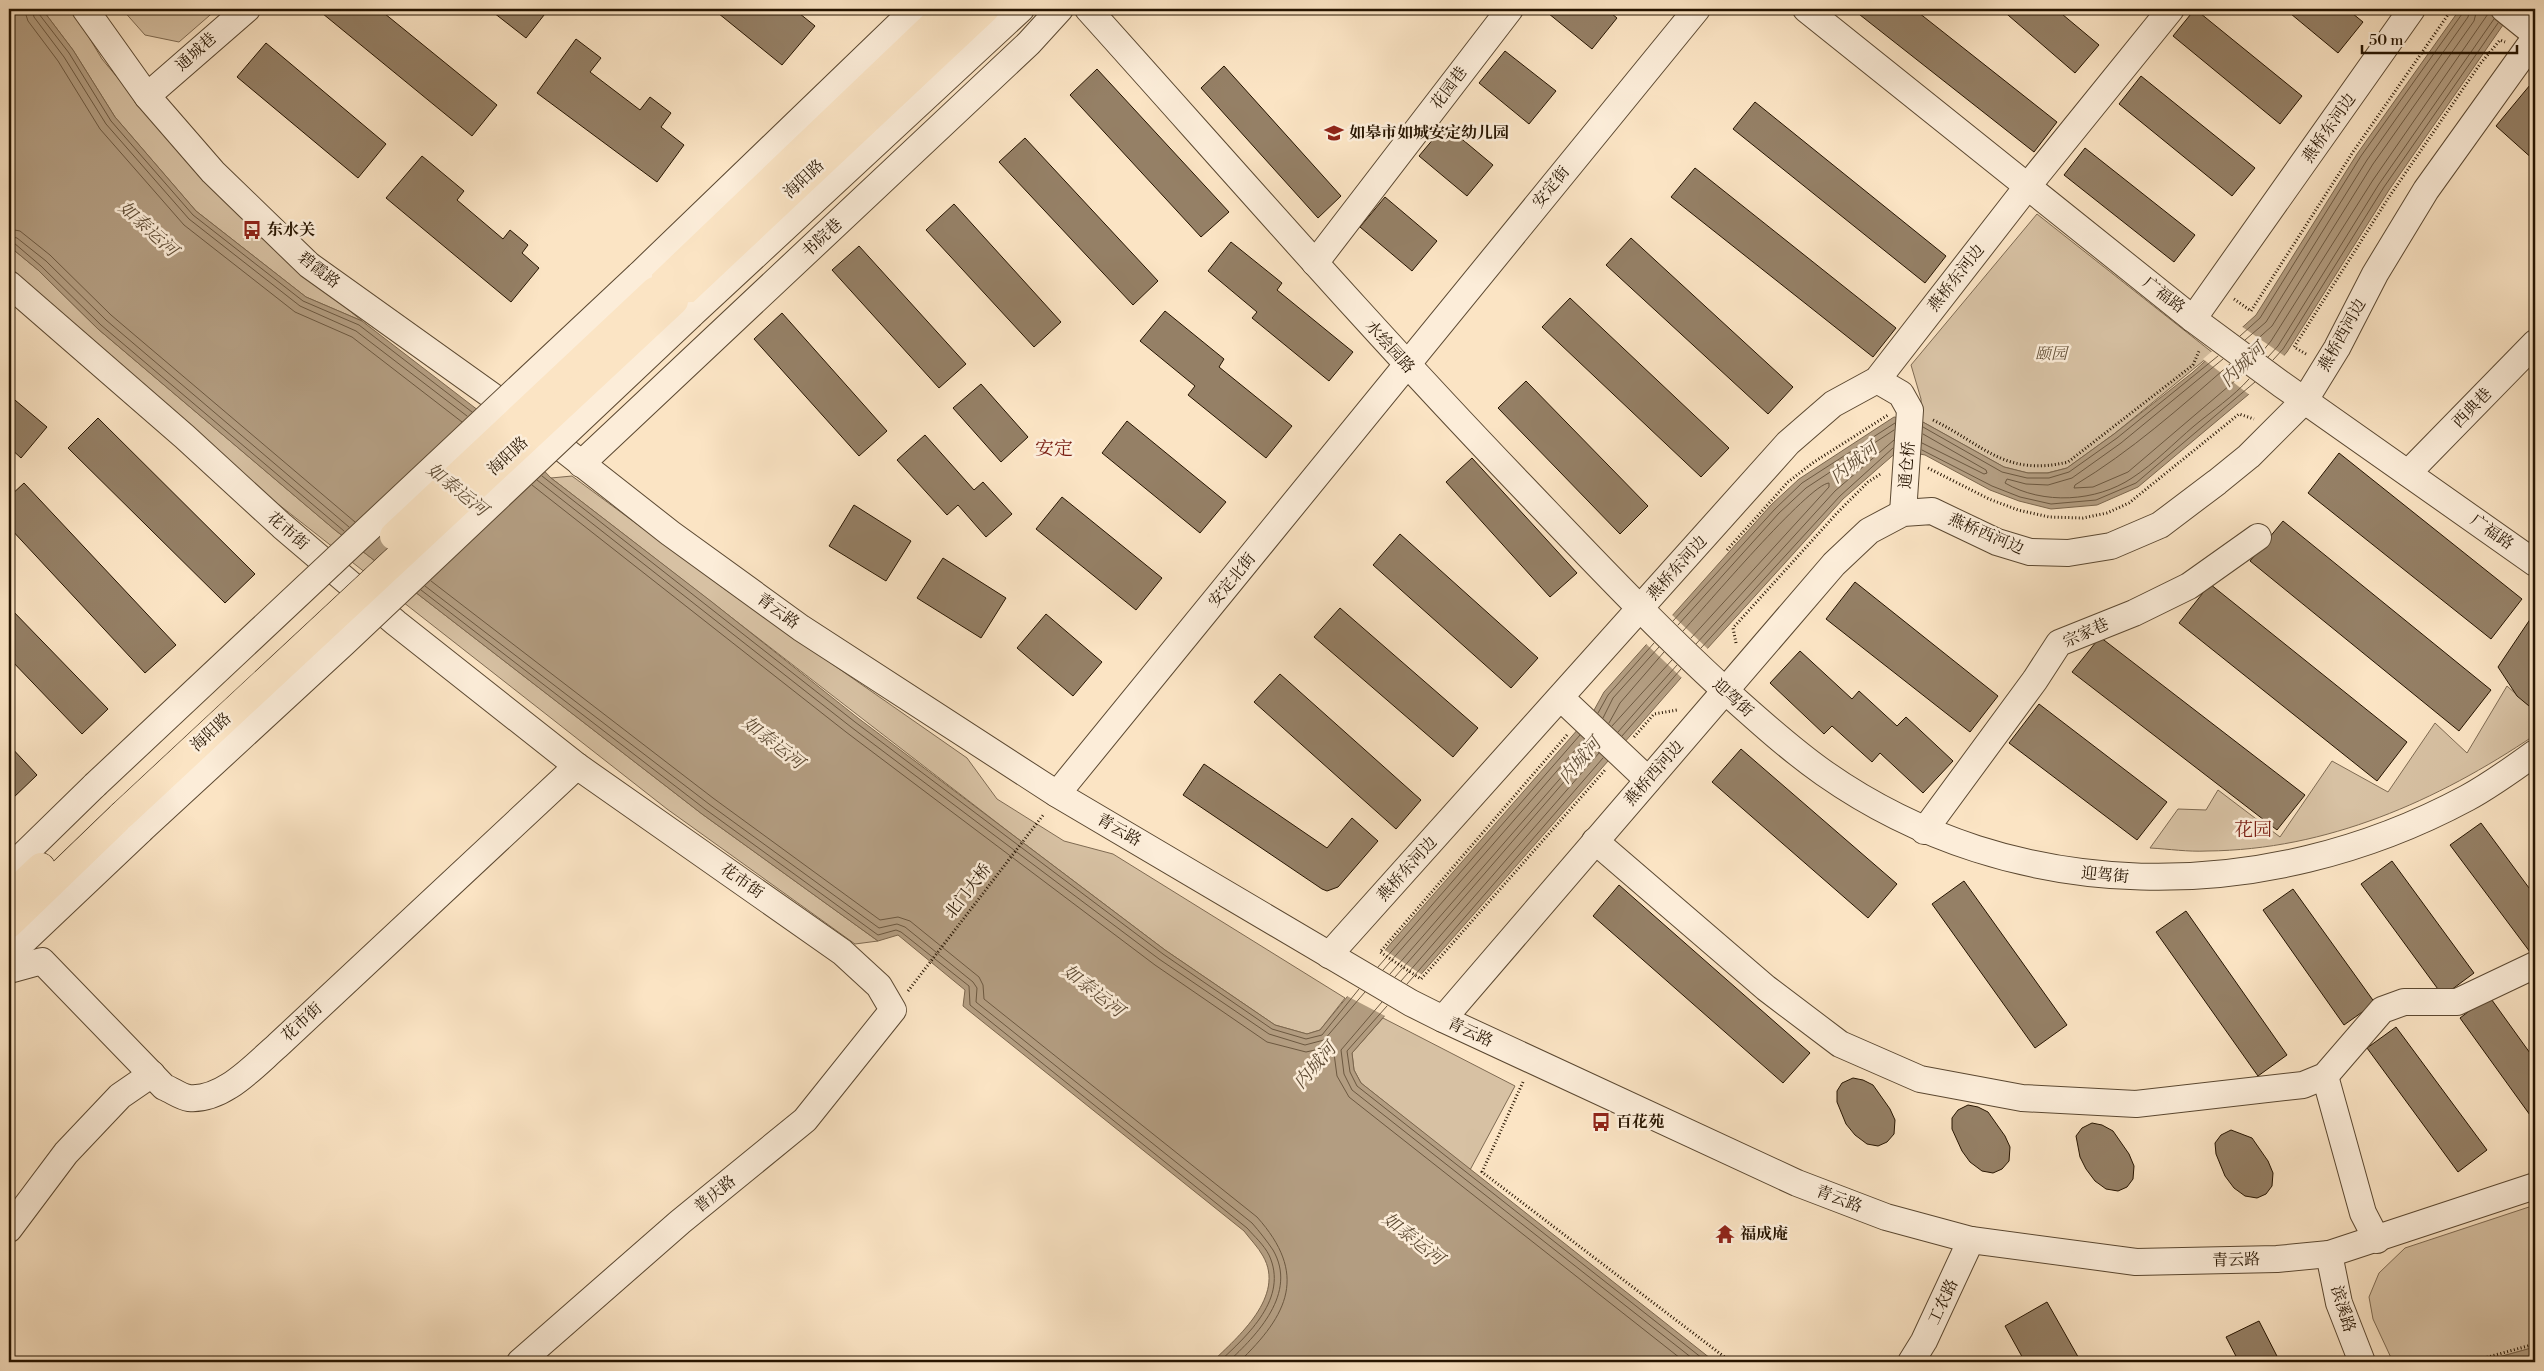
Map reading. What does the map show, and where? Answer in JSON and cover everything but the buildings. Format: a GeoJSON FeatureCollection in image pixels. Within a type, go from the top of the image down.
{"type":"FeatureCollection","features":[{"type":"Feature","properties":{"kind":"main road","name":"海阳路"},"geometry":{"type":"LineString","coordinates":[[665,295],[950,9]]}},
{"type":"Feature","properties":{"kind":"main road","name":"海阳路"},"geometry":{"type":"LineString","coordinates":[[9,897],[117,808],[665,295],[985,9]]}},
{"type":"Feature","properties":{"kind":"main road","name":"海阳路"},"geometry":{"type":"LineString","coordinates":[[9,924],[117,808]]}},
{"type":"Feature","properties":{"kind":"street","name":"碧霞路"},"geometry":{"type":"LineString","coordinates":[[85,9],[147,96],[213,172],[309,265],[530,424]]}},
{"type":"Feature","properties":{"kind":"street","name":"通城巷"},"geometry":{"type":"LineString","coordinates":[[147,96],[246,9]]}},
{"type":"Feature","properties":{"kind":"street"},"geometry":{"type":"LineString","coordinates":[[665,295],[915,9]]}},
{"type":"Feature","properties":{"kind":"street"},"geometry":{"type":"LineString","coordinates":[[9,955],[117,808],[665,295],[1021,9]]}},
{"type":"Feature","properties":{"kind":"street","name":"书院巷"},"geometry":{"type":"LineString","coordinates":[[581,464],[1029,43],[1060,9]]}},
{"type":"Feature","properties":{"kind":"street","name":"水绘园路"},"geometry":{"type":"LineString","coordinates":[[1088,9],[1406,365],[1647,616],[1705,672]]}},
{"type":"Feature","properties":{"kind":"street","name":"花园巷"},"geometry":{"type":"LineString","coordinates":[[1315,263],[1510,9]]}},
{"type":"Feature","properties":{"kind":"street","name":"安定街"},"geometry":{"type":"LineString","coordinates":[[1406,365],[1697,9]]}},
{"type":"Feature","properties":{"kind":"street","name":"广福路"},"geometry":{"type":"LineString","coordinates":[[1806,9],[2206,328],[2281,384],[2535,563]]}},
{"type":"Feature","properties":{"kind":"street","name":"燕桥东河边"},"geometry":{"type":"LineString","coordinates":[[1329,955],[1561,698],[1647,616],[1788,443],[1834,404],[1877,380],[2027,187],[2171,9]]}},
{"type":"Feature","properties":{"kind":"street","name":"燕桥东河边"},"geometry":{"type":"LineString","coordinates":[[2206,328],[2218,287],[2412,9]]}},
{"type":"Feature","properties":{"kind":"street","name":"燕桥西河边"},"geometry":{"type":"LineString","coordinates":[[1443,1019],[1834,564],[1869,531],[1903,513],[1932,511],[1997,542],[2030,552],[2068,553],[2111,546],[2160,524],[2249,456],[2305,400],[2337,348],[2375,274],[2523,25]]}},
{"type":"Feature","properties":{"kind":"street","name":"花市街"},"geometry":{"type":"LineString","coordinates":[[9,284],[327,565],[396,623],[577,766],[842,952],[879,986],[893,1010]]}},
{"type":"Feature","properties":{"kind":"street","name":"西典巷"},"geometry":{"type":"LineString","coordinates":[[2408,473],[2535,343]]}},
{"type":"Feature","properties":{"kind":"street","name":"安定北街"},"geometry":{"type":"LineString","coordinates":[[1052,802],[1406,365]]}},
{"type":"Feature","properties":{"kind":"street"},"geometry":{"type":"LineString","coordinates":[[1877,380],[1900,394],[1910,413]]}},
{"type":"Feature","properties":{"kind":"street","name":"通仓桥"},"geometry":{"type":"LineString","coordinates":[[1903,513],[1906,463],[1909,454],[1910,413]]}},
{"type":"Feature","properties":{"kind":"street","name":"青云路"},"geometry":{"type":"LineString","coordinates":[[530,424],[670,533],[801,628],[1052,802],[1356,970],[1410,1003],[1797,1182],[1886,1217],[1971,1240],[2136,1262],[2277,1259],[2329,1254],[2535,1186]]}},
{"type":"Feature","properties":{"kind":"street","name":"宗家巷"},"geometry":{"type":"LineString","coordinates":[[1924,831],[2035,680],[2059,643],[2134,613],[2189,586],[2258,537]]}},
{"type":"Feature","properties":{"kind":"street","name":"迎驾街"},"geometry":{"type":"LineString","coordinates":[[1705,672],[1721,696],[1826,774],[1924,831],[2015,860],[2082,874],[2145,878],[2217,875],[2264,869],[2320,856],[2417,824],[2470,797],[2535,753]]}},
{"type":"Feature","properties":{"kind":"street"},"geometry":{"type":"LineString","coordinates":[[1561,698],[1648,780]]}},
{"type":"Feature","properties":{"kind":"street","name":"花市街"},"geometry":{"type":"LineString","coordinates":[[9,967],[13,969],[42,961],[164,1087],[188,1098],[214,1094],[243,1076],[577,766]]}},
{"type":"Feature","properties":{"kind":"street"},"geometry":{"type":"LineString","coordinates":[[9,869],[117,808]]}},
{"type":"Feature","properties":{"kind":"street"},"geometry":{"type":"LineString","coordinates":[[1595,841],[1766,988],[1840,1044],[1920,1079],[2022,1098],[2136,1104],[2303,1085],[2325,1076],[2382,1010],[2404,1002],[2457,1002],[2535,965]]}},
{"type":"Feature","properties":{"kind":"street","name":"普庆路"},"geometry":{"type":"LineString","coordinates":[[520,1362],[680,1222],[806,1120],[893,1010]]}},
{"type":"Feature","properties":{"kind":"street"},"geometry":{"type":"LineString","coordinates":[[9,1229],[66,1153],[120,1096],[152,1074]]}},
{"type":"Feature","properties":{"kind":"street"},"geometry":{"type":"LineString","coordinates":[[2325,1076],[2363,1213],[2376,1240]]}},
{"type":"Feature","properties":{"kind":"street","name":"工农路"},"geometry":{"type":"LineString","coordinates":[[1912,1362],[1924,1341],[1971,1240]]}},
{"type":"Feature","properties":{"kind":"street","name":"滨溪路"},"geometry":{"type":"LineString","coordinates":[[2329,1254],[2339,1303],[2362,1362]]}},
{"type":"Feature","properties":{"kind":"path"},"geometry":{"type":"LineString","coordinates":[[2218,287],[2252,311],[2353,152],[2452,9]]}},
{"type":"Feature","properties":{"kind":"path"},"geometry":{"type":"LineString","coordinates":[[1722,554],[1788,482],[1814,462],[1894,411],[1910,413],[1938,423],[1996,457],[2023,467],[2047,467],[2068,462],[2193,365],[2206,328]]}},
{"type":"Feature","properties":{"kind":"path"},"geometry":{"type":"LineString","coordinates":[[1583,719],[1380,952],[1421,979],[1654,714],[1721,696]]}},
{"type":"Feature","properties":{"kind":"path","name":"北门大桥"},"geometry":{"type":"LineString","coordinates":[[911,986],[1052,802]]}},
{"type":"Feature","properties":{"kind":"path"},"geometry":{"type":"LineString","coordinates":[[1532,1061],[1482,1172],[1731,1362]]}},
{"type":"Feature","properties":{"kind":"path"},"geometry":{"type":"LineString","coordinates":[[2470,1362],[2535,1344]]}},
{"type":"Feature","properties":{"kind":"green space"},"geometry":{"type":"Polygon","coordinates":[[[42,9],[72,9],[102,59],[176,148],[258,235],[362,321],[306,297],[196,211],[115,117],[73,50],[42,9]]]}},
{"type":"Feature","properties":{"kind":"green space"},"geometry":{"type":"Polygon","coordinates":[[[122,9],[217,9],[179,42],[145,35],[122,9]]]}},
{"type":"Feature","properties":{"kind":"green space","name":"颐园"},"geometry":{"type":"Polygon","coordinates":[[[2037,214],[2213,353],[2114,434],[2067,468],[2047,473],[2028,473],[2004,467],[1921,421],[1921,399],[1911,365],[2037,214]]]}},
{"type":"Feature","properties":{"kind":"green space"},"geometry":{"type":"Polygon","coordinates":[[[9,246],[38,270],[98,329],[335,530],[702,814],[878,941],[855,944],[667,809],[218,457],[9,268],[9,246]]]}},
{"type":"Feature","properties":{"kind":"green space"},"geometry":{"type":"Polygon","coordinates":[[[572,476],[726,590],[967,758],[997,799],[1064,841],[1113,854],[1345,998],[1320,1030],[1307,1034],[1275,1025],[1165,950],[1009,832],[551,478],[572,476]]]}},
{"type":"Feature","properties":{"kind":"green space"},"geometry":{"type":"Polygon","coordinates":[[[2507,686],[2535,711],[2535,735],[2498,759],[2420,800],[2338,831],[2295,842],[2252,848],[2207,851],[2150,848],[2178,809],[2206,810],[2218,790],[2280,837],[2332,761],[2388,792],[2435,723],[2467,753],[2507,686]]]}},
{"type":"Feature","properties":{"kind":"green space"},"geometry":{"type":"Polygon","coordinates":[[[1383,1018],[1515,1086],[1470,1170],[1361,1083],[1354,1070],[1352,1053],[1383,1018]]]}},
{"type":"Feature","properties":{"kind":"green space"},"geometry":{"type":"Polygon","coordinates":[[[2535,1205],[2535,1347],[2481,1362],[2393,1362],[2373,1319],[2369,1297],[2379,1273],[2405,1248],[2535,1205]]]}},
{"type":"Feature","properties":{"kind":"water"},"geometry":{"type":"Polygon","coordinates":[[[9,9],[42,9],[73,50],[115,117],[196,211],[306,297],[362,321],[509,434],[551,478],[858,718],[1165,950],[1275,1025],[1307,1034],[1320,1030],[1392,942],[1593,712],[1604,692],[1771,505],[1799,479],[1894,417],[1921,421],[2004,467],[2028,473],[2048,473],[2067,468],[2192,373],[2256,315],[2357,154],[2460,9],[2514,9],[2389,190],[2287,352],[2255,389],[2138,487],[2097,505],[2051,509],[2019,501],[1990,490],[1925,455],[1899,450],[1843,499],[1687,671],[1352,1053],[1354,1070],[1361,1083],[1715,1362],[1212,1362],[1234,1341],[1256,1315],[1264,1301],[1268,1286],[1268,1271],[1263,1256],[1244,1231],[963,1006],[965,990],[898,935],[878,941],[702,814],[335,530],[98,329],[38,270],[9,246],[9,9]]]}},
{"type":"Feature","properties":{"kind":"water"},"geometry":{"type":"Polygon","coordinates":[[[2535,1347],[2535,1362],[2481,1362],[2535,1347]]]}},
{"type":"Feature","properties":{"kind":"pier"},"geometry":{"type":"Polygon","coordinates":[[[2241,326],[2286,357],[2251,396],[2203,359],[2241,326]]]}},
{"type":"Feature","properties":{"kind":"pier"},"geometry":{"type":"Polygon","coordinates":[[[1670,613],[1709,650],[1683,679],[1644,642],[1670,613]]]}},
{"type":"Feature","properties":{"kind":"pier"},"geometry":{"type":"Polygon","coordinates":[[[1383,949],[1424,976],[1387,1017],[1345,995],[1383,949]]]}},
{"type":"Feature","properties":{"kind":"place","name":"如皋市如城安定幼儿园"},"geometry":{"type":"Point","coordinates":[1334,133]}},
{"type":"Feature","properties":{"kind":"place","name":"东水关"},"geometry":{"type":"Point","coordinates":[252,230]}},
{"type":"Feature","properties":{"kind":"place","name":"百花苑"},"geometry":{"type":"Point","coordinates":[1601,1122]}},
{"type":"Feature","properties":{"kind":"place","name":"福成庵"},"geometry":{"type":"Point","coordinates":[1725,1234]}},
{"type":"Feature","properties":{"kind":"district","name":"安定"},"geometry":{"type":"Point","coordinates":[1054,449]}},
{"type":"Feature","properties":{"kind":"district","name":"花园"},"geometry":{"type":"Point","coordinates":[2253,830]}},
{"type":"Feature","properties":{"kind":"water label","name":"如泰运河"},"geometry":{"type":"Point","coordinates":[148,229]}},
{"type":"Feature","properties":{"kind":"water label","name":"内城河"},"geometry":{"type":"Point","coordinates":[2243,365]}},
{"type":"Feature","properties":{"kind":"water label","name":"内城河"},"geometry":{"type":"Point","coordinates":[1854,463]}},
{"type":"Feature","properties":{"kind":"water label","name":"如泰运河"},"geometry":{"type":"Point","coordinates":[457,490]}},
{"type":"Feature","properties":{"kind":"water label","name":"如泰运河"},"geometry":{"type":"Point","coordinates":[773,743]}},
{"type":"Feature","properties":{"kind":"water label","name":"内城河"},"geometry":{"type":"Point","coordinates":[1580,761]}},
{"type":"Feature","properties":{"kind":"water label","name":"如泰运河"},"geometry":{"type":"Point","coordinates":[1093,991]}},
{"type":"Feature","properties":{"kind":"water label","name":"内城河"},"geometry":{"type":"Point","coordinates":[1315,1066]}},
{"type":"Feature","properties":{"kind":"water label","name":"如泰运河"},"geometry":{"type":"Point","coordinates":[1413,1239]}}]}
